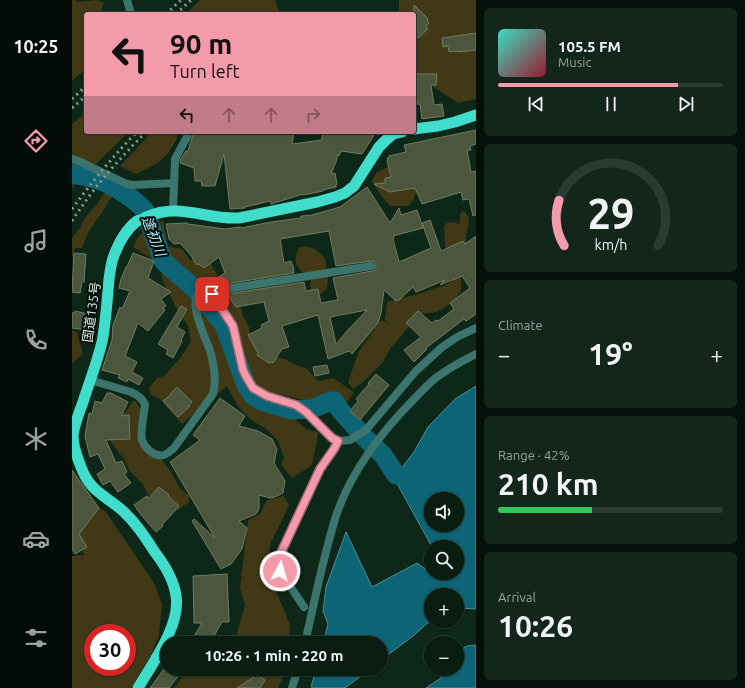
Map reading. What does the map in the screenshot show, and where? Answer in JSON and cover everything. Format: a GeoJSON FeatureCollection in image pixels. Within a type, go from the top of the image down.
{"type":"FeatureCollection","features":[{"type":"Feature","properties":{"kind":"highway"},"geometry":{"type":"LineString","coordinates":[[416,129],[438,126],[476,115]]}},
{"type":"Feature","properties":{"kind":"highway","name":"国道135号"},"geometry":{"type":"LineString","coordinates":[[138,688],[169,636],[176,609],[177,597],[169,575],[163,564],[132,519],[120,508],[93,489],[81,468],[74,446],[73,436],[76,422],[102,341],[112,260],[119,244],[126,232],[138,221],[152,214],[169,211],[192,212],[212,217],[231,219],[299,206],[336,197],[345,193],[354,186],[379,147],[393,134]]}},
{"type":"Feature","properties":{"kind":"street"},"geometry":{"type":"LineString","coordinates":[[127,0],[130,12]]}},
{"type":"Feature","properties":{"kind":"street"},"geometry":{"type":"LineString","coordinates":[[169,211],[174,183],[175,159],[188,134]]}},
{"type":"Feature","properties":{"kind":"street"},"geometry":{"type":"LineString","coordinates":[[72,159],[128,184],[174,183]]}},
{"type":"Feature","properties":{"kind":"street"},"geometry":{"type":"LineString","coordinates":[[233,288],[371,266]]}},
{"type":"Feature","properties":{"kind":"street"},"geometry":{"type":"LineString","coordinates":[[90,380],[137,394],[146,405],[142,438],[144,444],[160,456],[169,453],[213,394],[215,388],[215,372],[213,363],[210,350],[199,322],[195,301],[199,293],[204,291],[212,294],[233,326],[243,370],[253,388],[267,396],[296,405],[306,412],[332,438],[338,441],[344,441],[350,440],[366,430],[415,372],[441,348],[457,337],[476,328]]}},
{"type":"Feature","properties":{"kind":"street"},"geometry":{"type":"LineString","coordinates":[[307,636],[322,566],[338,513],[347,490],[357,471],[381,436],[404,409],[436,378],[459,362],[476,354]]}},
{"type":"Feature","properties":{"kind":"street"},"geometry":{"type":"LineString","coordinates":[[304,607],[280,571],[277,565],[278,559],[320,469],[338,441]]}},
{"type":"Feature","properties":{"kind":"street"},"geometry":{"type":"LineString","coordinates":[[292,688],[296,676]]}},
{"type":"Feature","properties":{"kind":"shaded area"},"geometry":{"type":"Polygon","coordinates":[[[72,0],[76,0],[76,2],[97,0],[104,3],[102,12],[84,12],[84,71],[72,81],[72,0]]]}},
{"type":"Feature","properties":{"kind":"shaded area"},"geometry":{"type":"Polygon","coordinates":[[[200,0],[275,0],[279,11],[277,12],[188,12],[200,0]]]}},
{"type":"Feature","properties":{"kind":"shaded area"},"geometry":{"type":"Polygon","coordinates":[[[399,0],[476,0],[476,99],[458,103],[420,78],[416,77],[416,12],[399,12],[399,0]]]}},
{"type":"Feature","properties":{"kind":"shaded area"},"geometry":{"type":"Polygon","coordinates":[[[84,115],[84,134],[127,134],[72,188],[72,124],[84,115]]]}},
{"type":"Feature","properties":{"kind":"shaded area"},"geometry":{"type":"Polygon","coordinates":[[[150,134],[178,134],[176,141],[168,153],[159,162],[137,174],[120,166],[150,134]]]}},
{"type":"Feature","properties":{"kind":"shaded area"},"geometry":{"type":"Polygon","coordinates":[[[402,163],[421,186],[415,194],[413,201],[408,206],[390,206],[372,181],[376,173],[388,167],[402,163]]]}},
{"type":"Feature","properties":{"kind":"shaded area"},"geometry":{"type":"Polygon","coordinates":[[[108,188],[115,189],[116,194],[111,198],[89,231],[82,248],[75,248],[72,257],[72,238],[80,228],[84,219],[108,188]]]}},
{"type":"Feature","properties":{"kind":"shaded area"},"geometry":{"type":"Polygon","coordinates":[[[464,211],[469,220],[466,237],[467,247],[449,251],[445,247],[444,227],[446,223],[453,222],[459,224],[460,214],[464,211]]]}},
{"type":"Feature","properties":{"kind":"shaded area"},"geometry":{"type":"Polygon","coordinates":[[[163,220],[168,246],[182,249],[190,260],[211,264],[226,291],[242,310],[242,314],[249,327],[250,337],[275,357],[285,359],[307,369],[318,381],[333,378],[354,392],[344,406],[326,410],[299,399],[243,385],[278,404],[306,429],[318,432],[312,465],[292,478],[281,465],[284,458],[278,441],[266,429],[250,419],[238,406],[227,386],[182,424],[159,398],[151,395],[149,388],[157,378],[164,376],[181,357],[191,342],[188,326],[178,311],[163,282],[160,264],[133,247],[138,237],[147,229],[163,220]]]}},
{"type":"Feature","properties":{"kind":"shaded area"},"geometry":{"type":"Polygon","coordinates":[[[306,246],[315,249],[325,258],[328,280],[327,289],[320,294],[311,291],[310,279],[297,266],[296,258],[299,248],[306,246]]]}},
{"type":"Feature","properties":{"kind":"shaded area"},"geometry":{"type":"Polygon","coordinates":[[[461,277],[461,291],[455,301],[437,312],[421,314],[390,349],[383,362],[363,382],[353,389],[348,382],[359,351],[381,320],[388,323],[385,320],[387,302],[444,286],[461,277]]]}},
{"type":"Feature","properties":{"kind":"shaded area"},"geometry":{"type":"Polygon","coordinates":[[[72,330],[77,333],[83,354],[72,363],[72,330]]]}},
{"type":"Feature","properties":{"kind":"shaded area"},"geometry":{"type":"Polygon","coordinates":[[[133,401],[136,401],[141,410],[138,438],[152,455],[162,460],[173,475],[180,489],[189,495],[189,502],[178,510],[166,513],[150,500],[144,486],[130,471],[124,459],[103,429],[113,412],[125,413],[133,401]]]}},
{"type":"Feature","properties":{"kind":"shaded area"},"geometry":{"type":"Polygon","coordinates":[[[284,496],[289,505],[271,543],[265,568],[290,624],[289,636],[236,636],[245,605],[240,588],[248,520],[260,514],[267,500],[284,496]]]}},
{"type":"Feature","properties":{"kind":"shaded area"},"geometry":{"type":"Polygon","coordinates":[[[96,506],[106,512],[154,583],[162,604],[159,636],[152,653],[131,688],[72,688],[72,556],[84,555],[74,524],[96,506]]]}},
{"type":"Feature","properties":{"kind":"shaded area"},"geometry":{"type":"Polygon","coordinates":[[[183,676],[283,676],[278,688],[174,688],[183,676]]]}},
{"type":"Feature","properties":{"kind":"water"},"geometry":{"type":"Polygon","coordinates":[[[476,386],[476,609],[464,608],[464,588],[424,588],[424,626],[388,655],[388,636],[325,636],[328,624],[323,611],[326,587],[346,532],[372,587],[417,563],[424,568],[424,580],[464,580],[464,540],[428,540],[394,478],[414,452],[428,427],[455,399],[476,386]]]}},
{"type":"Feature","properties":{"kind":"water"},"geometry":{"type":"Polygon","coordinates":[[[476,645],[476,688],[426,688],[442,676],[464,676],[464,648],[476,645]]]}},
{"type":"Feature","properties":{"kind":"water"},"geometry":{"type":"Polygon","coordinates":[[[314,676],[361,676],[345,688],[311,687],[314,676]]]}},
{"type":"Feature","properties":{"kind":"building"},"geometry":{"type":"Polygon","coordinates":[[[414,5],[428,19],[427,20],[429,23],[426,26],[428,29],[418,38],[416,36],[416,12],[414,12],[414,5]]]}},
{"type":"Feature","properties":{"kind":"building"},"geometry":{"type":"Polygon","coordinates":[[[476,33],[476,50],[449,52],[448,46],[443,47],[442,38],[476,33]]]}},
{"type":"Feature","properties":{"kind":"building"},"geometry":{"type":"Polygon","coordinates":[[[416,74],[437,74],[436,85],[431,85],[434,105],[442,104],[444,116],[422,119],[420,104],[416,104],[416,74]]]}},
{"type":"Feature","properties":{"kind":"building"},"geometry":{"type":"Polygon","coordinates":[[[476,130],[476,144],[470,146],[471,150],[467,150],[471,172],[476,171],[476,215],[473,216],[469,199],[463,200],[461,192],[422,204],[415,188],[390,192],[374,184],[385,183],[385,178],[391,177],[387,158],[389,158],[389,156],[406,152],[404,145],[476,130]]]}},
{"type":"Feature","properties":{"kind":"building"},"geometry":{"type":"Polygon","coordinates":[[[193,134],[294,134],[292,144],[322,140],[322,134],[375,134],[362,154],[341,151],[339,156],[337,155],[337,159],[331,174],[335,173],[337,184],[336,187],[323,191],[303,194],[271,204],[270,201],[245,208],[230,209],[224,154],[215,186],[202,186],[201,181],[195,181],[194,168],[180,163],[180,160],[186,151],[188,151],[193,134]]]}},
{"type":"Feature","properties":{"kind":"building"},"geometry":{"type":"Polygon","coordinates":[[[367,187],[390,223],[399,208],[401,215],[417,210],[423,228],[393,236],[399,262],[431,248],[422,223],[430,220],[441,251],[463,241],[465,244],[476,236],[476,314],[466,321],[464,319],[426,348],[427,349],[414,362],[404,350],[421,337],[406,323],[418,311],[432,323],[436,320],[438,321],[454,309],[450,303],[470,288],[462,276],[440,285],[445,280],[416,292],[413,287],[396,301],[384,290],[378,323],[352,354],[349,351],[328,359],[318,315],[282,326],[289,347],[282,349],[273,363],[269,363],[257,355],[258,353],[248,335],[262,328],[261,325],[269,321],[264,302],[236,307],[217,278],[225,273],[219,257],[204,268],[199,264],[197,265],[180,243],[174,244],[169,239],[166,224],[187,223],[225,229],[242,228],[301,218],[301,216],[312,215],[340,207],[367,187]],[[329,231],[280,239],[284,263],[291,261],[294,273],[232,283],[228,286],[229,291],[234,293],[304,282],[306,291],[318,289],[321,303],[338,300],[333,278],[372,271],[375,270],[376,266],[375,262],[371,261],[336,266],[329,231]],[[367,310],[330,317],[336,344],[348,330],[367,310]]]}},
{"type":"Feature","properties":{"kind":"building"},"geometry":{"type":"Polygon","coordinates":[[[74,253],[86,254],[84,282],[82,282],[80,293],[72,292],[74,253]]]}},
{"type":"Feature","properties":{"kind":"building"},"geometry":{"type":"Polygon","coordinates":[[[133,253],[154,261],[148,278],[171,292],[161,299],[166,306],[163,309],[165,310],[148,331],[138,323],[125,356],[137,362],[132,372],[143,378],[139,385],[128,379],[127,382],[118,378],[120,375],[102,370],[112,340],[113,325],[120,307],[122,309],[130,291],[119,288],[121,279],[133,253]]]}},
{"type":"Feature","properties":{"kind":"building"},"geometry":{"type":"Polygon","coordinates":[[[181,306],[187,309],[177,327],[185,332],[173,358],[166,354],[168,350],[158,344],[181,306]]]}},
{"type":"Feature","properties":{"kind":"building"},"geometry":{"type":"Polygon","coordinates":[[[75,311],[88,314],[86,330],[72,328],[72,313],[75,313],[75,311]]]}},
{"type":"Feature","properties":{"kind":"building"},"geometry":{"type":"Polygon","coordinates":[[[327,365],[329,373],[315,376],[313,367],[327,365]]]}},
{"type":"Feature","properties":{"kind":"building"},"geometry":{"type":"Polygon","coordinates":[[[376,374],[389,385],[360,420],[350,411],[358,401],[356,399],[376,374]]]}},
{"type":"Feature","properties":{"kind":"building"},"geometry":{"type":"Polygon","coordinates":[[[177,387],[192,402],[189,405],[190,406],[178,417],[163,401],[171,395],[170,394],[177,387]]]}},
{"type":"Feature","properties":{"kind":"building"},"geometry":{"type":"Polygon","coordinates":[[[107,393],[111,393],[128,402],[121,416],[129,415],[130,439],[106,440],[116,463],[122,461],[127,472],[124,474],[131,483],[118,492],[110,481],[103,485],[97,474],[105,469],[98,454],[90,457],[85,436],[89,413],[92,414],[95,401],[102,403],[107,393]]]}},
{"type":"Feature","properties":{"kind":"building"},"geometry":{"type":"Polygon","coordinates":[[[220,398],[245,416],[239,426],[258,431],[272,439],[277,449],[274,463],[285,481],[283,493],[270,498],[259,495],[259,509],[256,514],[239,521],[247,528],[242,549],[231,564],[221,569],[192,521],[194,519],[215,538],[170,462],[200,440],[193,435],[220,398]]]}},
{"type":"Feature","properties":{"kind":"building"},"geometry":{"type":"Polygon","coordinates":[[[72,470],[99,508],[79,534],[87,547],[75,554],[72,549],[72,470]]]}},
{"type":"Feature","properties":{"kind":"building"},"geometry":{"type":"Polygon","coordinates":[[[159,487],[179,506],[162,525],[163,526],[156,532],[134,505],[147,496],[148,499],[159,487]]]}},
{"type":"Feature","properties":{"kind":"building"},"geometry":{"type":"Polygon","coordinates":[[[227,574],[229,622],[222,622],[214,636],[194,636],[202,623],[194,623],[193,576],[227,574]]]}},
{"type":"Feature","properties":{"kind":"building"},"geometry":{"type":"Polygon","coordinates":[[[160,674],[160,676],[178,676],[169,688],[150,688],[160,674]]]}},
{"type":"Feature","properties":{"kind":"building"},"geometry":{"type":"Polygon","coordinates":[[[255,676],[259,676],[265,680],[260,688],[237,688],[255,676]]]}},
{"type":"Feature","properties":{"kind":"waterway","name":"逢初川"},"geometry":{"type":"LineString","coordinates":[[72,174],[94,178],[111,185],[132,199],[145,211],[164,262],[195,289],[224,325],[246,385],[253,396],[261,401],[291,410],[312,409],[334,401],[364,437],[383,455],[396,475]]}},
{"type":"Feature","properties":{"kind":"railway"},"geometry":{"type":"LineString","coordinates":[[168,12],[181,0]]}},
{"type":"Feature","properties":{"kind":"railway"},"geometry":{"type":"LineString","coordinates":[[178,12],[191,0]]}},
{"type":"Feature","properties":{"kind":"railway"},"geometry":{"type":"LineString","coordinates":[[72,99],[84,88]]}},
{"type":"Feature","properties":{"kind":"railway"},"geometry":{"type":"LineString","coordinates":[[72,108],[84,98]]}},
{"type":"Feature","properties":{"kind":"railway"},"geometry":{"type":"LineString","coordinates":[[72,209],[103,169],[135,134]]}},
{"type":"Feature","properties":{"kind":"railway"},"geometry":{"type":"LineString","coordinates":[[72,221],[107,174],[144,134]]}},
{"type":"Feature","properties":{"kind":"route"},"geometry":{"type":"LineString","coordinates":[[212,294],[233,326],[243,370],[253,388],[267,396],[296,405],[306,412],[332,438],[338,441],[320,469],[278,559],[277,565],[280,571]]}}]}
